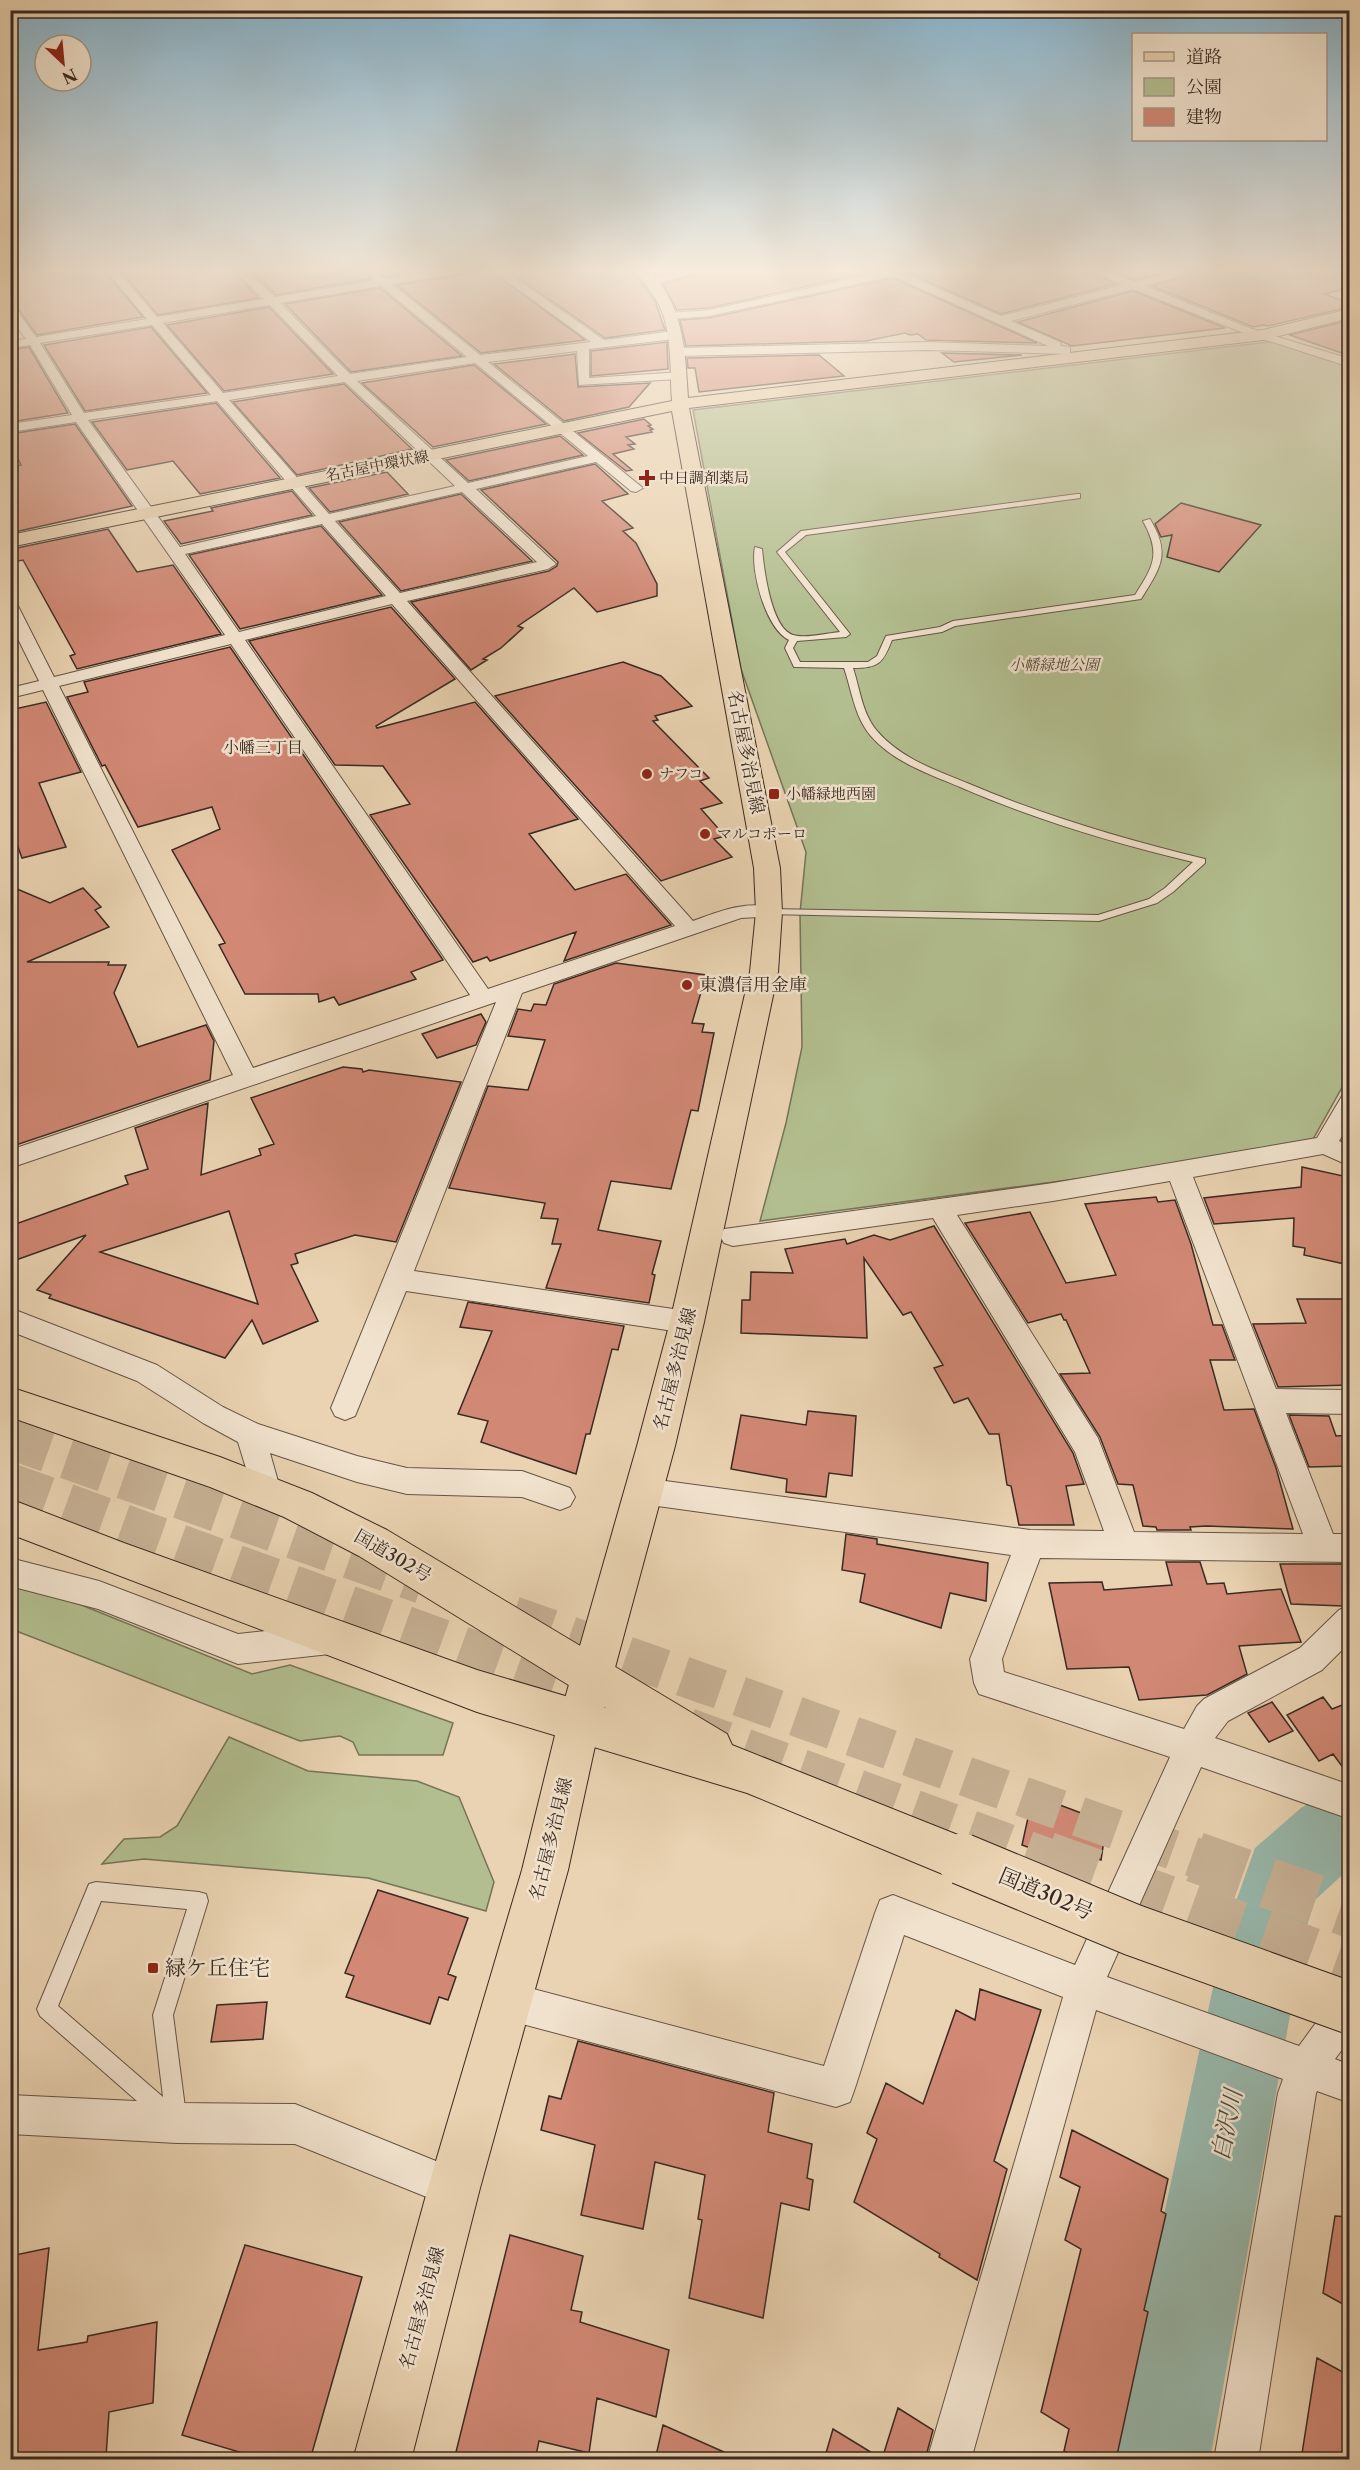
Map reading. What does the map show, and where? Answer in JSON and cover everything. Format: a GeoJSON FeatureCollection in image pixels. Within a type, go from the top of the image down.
{"type":"FeatureCollection","features":[{"type":"Feature","properties":{"kind":"main road","name":"名古屋多治見線"},"geometry":{"type":"LineString","coordinates":[[382,2460],[454,2188],[545,1870],[579,1723],[644,1491],[687,1322],[764,972],[769,912],[767,868],[681,419],[679,384]]}},
{"type":"Feature","properties":{"kind":"main road","name":"名古屋中環状線"},"geometry":{"type":"LineString","coordinates":[[10,541],[680,404],[848,384]]}},
{"type":"Feature","properties":{"kind":"main road","name":"国道302号"},"geometry":{"type":"LineString","coordinates":[[10,1402],[220,1474],[298,1505],[373,1543],[593,1675],[747,1771]]}},
{"type":"Feature","properties":{"kind":"main road","name":"国道302号"},"geometry":{"type":"LineString","coordinates":[[10,1516],[119,1559],[339,1638],[477,1691],[747,1771],[1133,1930],[1350,2007]]}},
{"type":"Feature","properties":{"kind":"main road"},"geometry":{"type":"LineString","coordinates":[[10,1533],[119,1559]]}},
{"type":"Feature","properties":{"kind":"street"},"geometry":{"type":"LineString","coordinates":[[59,384],[80,418],[176,552],[484,999]]}},
{"type":"Feature","properties":{"kind":"street"},"geometry":{"type":"LineString","coordinates":[[209,384],[688,929]]}},
{"type":"Feature","properties":{"kind":"street"},"geometry":{"type":"LineString","coordinates":[[10,428],[311,384]]}},
{"type":"Feature","properties":{"kind":"street"},"geometry":{"type":"LineString","coordinates":[[10,693],[397,598],[548,564],[354,384]]}},
{"type":"Feature","properties":{"kind":"street"},"geometry":{"type":"LineString","coordinates":[[509,384],[636,488]]}},
{"type":"Feature","properties":{"kind":"street"},"geometry":{"type":"LineString","coordinates":[[176,552],[598,458]]}},
{"type":"Feature","properties":{"kind":"street"},"geometry":{"type":"LineString","coordinates":[[10,606],[246,1080]]}},
{"type":"Feature","properties":{"kind":"street"},"geometry":{"type":"LineString","coordinates":[[10,1159],[739,912],[769,912]]}},
{"type":"Feature","properties":{"kind":"street"},"geometry":{"type":"LineString","coordinates":[[345,1407],[512,990]]}},
{"type":"Feature","properties":{"kind":"street"},"geometry":{"type":"LineString","coordinates":[[1325,1145],[1350,1102]]}},
{"type":"Feature","properties":{"kind":"street"},"geometry":{"type":"LineString","coordinates":[[733,1236],[941,1208],[1325,1145],[1350,1157]]}},
{"type":"Feature","properties":{"kind":"street"},"geometry":{"type":"LineString","coordinates":[[644,1491],[1030,1544],[1336,1548],[1266,1401],[1178,1170]]}},
{"type":"Feature","properties":{"kind":"street"},"geometry":{"type":"LineString","coordinates":[[941,1208],[951,1228],[1088,1448],[1124,1545]]}},
{"type":"Feature","properties":{"kind":"street"},"geometry":{"type":"LineString","coordinates":[[398,1279],[687,1322]]}},
{"type":"Feature","properties":{"kind":"street"},"geometry":{"type":"LineString","coordinates":[[10,1319],[147,1373],[213,1415],[250,1434],[357,1469],[407,1481],[522,1484],[560,1497]]}},
{"type":"Feature","properties":{"kind":"street"},"geometry":{"type":"LineString","coordinates":[[1266,1401],[1350,1402]]}},
{"type":"Feature","properties":{"kind":"street"},"geometry":{"type":"LineString","coordinates":[[250,1434],[266,1492]]}},
{"type":"Feature","properties":{"kind":"street"},"geometry":{"type":"LineString","coordinates":[[1030,1544],[986,1659],[990,1683],[1208,1753],[1350,1802]]}},
{"type":"Feature","properties":{"kind":"street"},"geometry":{"type":"LineString","coordinates":[[10,1572],[99,1595],[238,1649],[339,1638]]}},
{"type":"Feature","properties":{"kind":"street"},"geometry":{"type":"LineString","coordinates":[[949,2460],[1099,1993],[1208,1753],[1209,1718],[1216,1710],[1311,1659],[1350,1620]]}},
{"type":"Feature","properties":{"kind":"street"},"geometry":{"type":"LineString","coordinates":[[507,2001],[836,2088],[893,1913],[1099,1993],[1350,2084]]}},
{"type":"Feature","properties":{"kind":"street"},"geometry":{"type":"LineString","coordinates":[[1236,2460],[1297,2093],[1295,2064],[1350,2007]]}},
{"type":"Feature","properties":{"kind":"street"},"geometry":{"type":"LineString","coordinates":[[10,2114],[177,2123],[295,2124],[454,2188]]}},
{"type":"Feature","properties":{"kind":"lane"},"geometry":{"type":"LineString","coordinates":[[758,549],[761,579],[769,606],[782,632],[794,639],[846,634],[781,552],[804,533],[1077,496]]}},
{"type":"Feature","properties":{"kind":"lane"},"geometry":{"type":"LineString","coordinates":[[794,639],[789,648],[797,665],[870,665],[881,657],[889,638],[942,629],[953,624],[1138,597],[1160,561],[1159,547],[1147,521]]}},
{"type":"Feature","properties":{"kind":"lane"},"geometry":{"type":"LineString","coordinates":[[803,665],[811,675]]}},
{"type":"Feature","properties":{"kind":"lane"},"geometry":{"type":"LineString","coordinates":[[769,912],[989,918],[1099,918],[1153,901],[1201,861],[1118,841],[1066,825],[1000,802],[918,766],[887,746],[866,722],[848,666]]}},
{"type":"Feature","properties":{"kind":"lane"},"geometry":{"type":"LineString","coordinates":[[96,1891],[199,1901],[163,2015],[177,2123],[47,2009],[96,1891]]}},
{"type":"Feature","properties":{"kind":"green space","name":"小幡緑地公園"},"geometry":{"type":"Polygon","coordinates":[[[910,384],[1349,384],[1349,1075],[1308,1148],[760,1221],[786,1123],[802,1047],[800,913],[806,852],[741,669],[693,410],[910,384]]]}},
{"type":"Feature","properties":{"kind":"green space"},"geometry":{"type":"Polygon","coordinates":[[[10,1586],[74,1602],[252,1674],[290,1665],[453,1723],[443,1755],[359,1755],[353,1742],[340,1736],[300,1741],[11,1629],[10,1586]]]}},
{"type":"Feature","properties":{"kind":"green space"},"geometry":{"type":"Polygon","coordinates":[[[229,1737],[308,1771],[417,1781],[459,1797],[494,1882],[486,1911],[368,1878],[144,1859],[102,1864],[124,1839],[160,1837],[177,1826],[229,1737]]]}},
{"type":"Feature","properties":{"kind":"building"},"geometry":{"type":"Polygon","coordinates":[[[10,384],[51,384],[68,413],[10,422],[10,384]]]}},
{"type":"Feature","properties":{"kind":"building"},"geometry":{"type":"Polygon","coordinates":[[[68,384],[200,384],[207,393],[85,411],[68,384]]]}},
{"type":"Feature","properties":{"kind":"building"},"geometry":{"type":"Polygon","coordinates":[[[218,384],[267,384],[224,391],[218,384]]]}},
{"type":"Feature","properties":{"kind":"building"},"geometry":{"type":"Polygon","coordinates":[[[344,384],[412,449],[297,475],[233,402],[344,384]]]}},
{"type":"Feature","properties":{"kind":"building"},"geometry":{"type":"Polygon","coordinates":[[[363,384],[498,384],[546,424],[433,447],[363,384]]]}},
{"type":"Feature","properties":{"kind":"building"},"geometry":{"type":"Polygon","coordinates":[[[519,384],[578,384],[578,387],[649,384],[629,407],[564,421],[519,384]]]}},
{"type":"Feature","properties":{"kind":"building"},"geometry":{"type":"Polygon","coordinates":[[[698,384],[769,384],[699,392],[698,384]]]}},
{"type":"Feature","properties":{"kind":"building"},"geometry":{"type":"Polygon","coordinates":[[[216,403],[280,478],[200,494],[173,461],[127,470],[92,422],[216,403]]]}},
{"type":"Feature","properties":{"kind":"building"},"geometry":{"type":"Polygon","coordinates":[[[644,419],[651,425],[648,426],[653,429],[650,430],[652,432],[626,437],[635,444],[628,445],[634,449],[613,454],[632,470],[626,471],[578,433],[644,419]]]}},
{"type":"Feature","properties":{"kind":"building"},"geometry":{"type":"Polygon","coordinates":[[[75,424],[132,506],[10,533],[10,467],[21,465],[10,444],[10,434],[75,424]]]}},
{"type":"Feature","properties":{"kind":"building"},"geometry":{"type":"Polygon","coordinates":[[[560,436],[583,455],[469,481],[446,460],[560,436]]]}},
{"type":"Feature","properties":{"kind":"building"},"geometry":{"type":"Polygon","coordinates":[[[595,464],[628,494],[602,501],[633,528],[623,531],[636,543],[657,584],[657,596],[597,612],[574,588],[518,626],[523,628],[501,648],[483,659],[487,660],[471,670],[411,602],[549,571],[557,566],[558,562],[481,490],[595,464]]]}},
{"type":"Feature","properties":{"kind":"building"},"geometry":{"type":"Polygon","coordinates":[[[387,472],[408,494],[330,512],[309,488],[387,472]]]}},
{"type":"Feature","properties":{"kind":"building"},"geometry":{"type":"Polygon","coordinates":[[[292,491],[312,515],[181,544],[164,521],[213,511],[211,508],[292,491]]]}},
{"type":"Feature","properties":{"kind":"building"},"geometry":{"type":"Polygon","coordinates":[[[461,494],[532,561],[401,591],[339,522],[461,494]]]}},
{"type":"Feature","properties":{"kind":"building"},"geometry":{"type":"Polygon","coordinates":[[[1181,503],[1261,525],[1219,572],[1167,557],[1172,535],[1161,537],[1155,524],[1181,503]]]}},
{"type":"Feature","properties":{"kind":"building"},"geometry":{"type":"Polygon","coordinates":[[[321,526],[382,595],[240,629],[189,555],[321,526]]]}},
{"type":"Feature","properties":{"kind":"building"},"geometry":{"type":"Polygon","coordinates":[[[108,529],[137,572],[173,565],[221,634],[77,669],[70,656],[75,654],[23,560],[18,561],[12,549],[108,529]]]}},
{"type":"Feature","properties":{"kind":"building"},"geometry":{"type":"Polygon","coordinates":[[[391,607],[455,679],[376,726],[377,728],[475,702],[578,819],[529,834],[575,890],[626,874],[671,925],[564,961],[576,932],[490,961],[487,957],[473,962],[370,815],[410,804],[383,766],[335,765],[249,641],[391,607]]]}},
{"type":"Feature","properties":{"kind":"building"},"geometry":{"type":"Polygon","coordinates":[[[230,647],[443,960],[411,972],[416,979],[339,1005],[334,997],[319,1002],[318,994],[245,994],[219,945],[225,943],[172,850],[220,829],[212,807],[138,827],[105,765],[102,766],[67,697],[88,692],[84,682],[230,647]]]}},
{"type":"Feature","properties":{"kind":"building"},"geometry":{"type":"Polygon","coordinates":[[[623,662],[661,676],[692,706],[655,716],[658,720],[653,721],[709,778],[700,781],[722,803],[701,809],[725,836],[714,839],[732,857],[661,881],[495,696],[623,662]]]}},
{"type":"Feature","properties":{"kind":"building"},"geometry":{"type":"Polygon","coordinates":[[[46,702],[81,772],[39,783],[66,847],[22,858],[10,825],[10,710],[46,702]]]}},
{"type":"Feature","properties":{"kind":"building"},"geometry":{"type":"Polygon","coordinates":[[[10,886],[50,903],[83,888],[101,907],[95,910],[109,927],[27,962],[109,962],[108,965],[126,965],[114,993],[138,1047],[206,1025],[214,1041],[210,1080],[10,1147],[10,886]]]}},
{"type":"Feature","properties":{"kind":"building"},"geometry":{"type":"Polygon","coordinates":[[[616,963],[706,975],[692,1023],[704,1024],[702,1032],[714,1033],[698,1111],[691,1110],[671,1189],[611,1181],[598,1230],[661,1241],[652,1274],[655,1275],[649,1303],[546,1288],[561,1244],[552,1244],[558,1219],[541,1218],[545,1203],[449,1188],[488,1086],[528,1090],[545,1040],[508,1036],[518,1009],[531,1011],[534,1004],[546,1005],[554,984],[616,963]]]}},
{"type":"Feature","properties":{"kind":"building"},"geometry":{"type":"Polygon","coordinates":[[[481,1014],[486,1022],[476,1045],[437,1058],[422,1034],[481,1014]]]}},
{"type":"Feature","properties":{"kind":"building"},"geometry":{"type":"Polygon","coordinates":[[[343,1067],[362,1069],[363,1072],[369,1070],[461,1082],[396,1242],[355,1235],[295,1254],[298,1263],[291,1265],[318,1321],[263,1344],[252,1320],[225,1358],[49,1298],[51,1295],[37,1290],[86,1235],[16,1260],[10,1242],[10,1226],[128,1184],[125,1176],[148,1169],[135,1128],[208,1103],[201,1175],[261,1155],[259,1149],[274,1144],[251,1098],[343,1067]],[[229,1211],[100,1252],[258,1304],[229,1211]]]}},
{"type":"Feature","properties":{"kind":"building"},"geometry":{"type":"Polygon","coordinates":[[[1302,1167],[1348,1177],[1349,1265],[1304,1255],[1305,1248],[1293,1246],[1294,1218],[1214,1224],[1204,1198],[1301,1187],[1302,1167]]]}},
{"type":"Feature","properties":{"kind":"building"},"geometry":{"type":"Polygon","coordinates":[[[1156,1197],[1158,1202],[1175,1200],[1191,1244],[1213,1325],[1222,1325],[1235,1360],[1210,1360],[1224,1410],[1254,1409],[1276,1468],[1293,1529],[1206,1526],[1190,1527],[1191,1530],[1157,1530],[1156,1527],[1143,1526],[1133,1485],[1118,1484],[1100,1437],[1060,1374],[1090,1373],[1066,1320],[1061,1314],[1028,1323],[965,1223],[1030,1212],[1066,1283],[1116,1275],[1085,1204],[1156,1197]]]}},
{"type":"Feature","properties":{"kind":"building"},"geometry":{"type":"Polygon","coordinates":[[[934,1226],[1073,1453],[1084,1484],[1066,1486],[1074,1525],[1019,1525],[1011,1486],[1007,1485],[999,1434],[989,1434],[968,1398],[954,1403],[934,1368],[943,1365],[911,1312],[903,1315],[864,1258],[867,1338],[741,1333],[742,1300],[750,1300],[751,1272],[793,1273],[785,1249],[845,1239],[847,1244],[874,1235],[890,1240],[934,1226]]]}},
{"type":"Feature","properties":{"kind":"building"},"geometry":{"type":"Polygon","coordinates":[[[1297,1299],[1350,1299],[1350,1385],[1278,1387],[1253,1324],[1306,1323],[1297,1299]]]}},
{"type":"Feature","properties":{"kind":"building"},"geometry":{"type":"Polygon","coordinates":[[[468,1302],[624,1326],[618,1350],[612,1349],[590,1434],[586,1434],[576,1474],[481,1442],[488,1421],[458,1414],[492,1331],[460,1327],[468,1302]]]}},
{"type":"Feature","properties":{"kind":"building"},"geometry":{"type":"Polygon","coordinates":[[[808,1411],[856,1416],[852,1476],[829,1473],[826,1497],[786,1492],[787,1479],[731,1469],[741,1415],[806,1425],[808,1411]]]}},
{"type":"Feature","properties":{"kind":"building"},"geometry":{"type":"Polygon","coordinates":[[[1289,1415],[1329,1416],[1336,1436],[1350,1435],[1350,1466],[1309,1467],[1289,1415]]]}},
{"type":"Feature","properties":{"kind":"building"},"geometry":{"type":"Polygon","coordinates":[[[846,1534],[877,1539],[877,1544],[988,1563],[986,1601],[950,1593],[941,1628],[860,1602],[865,1574],[842,1570],[846,1534]]]}},
{"type":"Feature","properties":{"kind":"building"},"geometry":{"type":"Polygon","coordinates":[[[1166,1562],[1200,1562],[1207,1584],[1224,1583],[1227,1594],[1281,1589],[1301,1642],[1239,1646],[1247,1674],[1207,1695],[1139,1700],[1129,1667],[1067,1669],[1049,1583],[1102,1582],[1104,1590],[1172,1585],[1166,1562]]]}},
{"type":"Feature","properties":{"kind":"building"},"geometry":{"type":"Polygon","coordinates":[[[1280,1564],[1343,1564],[1350,1585],[1350,1603],[1343,1606],[1291,1604],[1280,1564]]]}},
{"type":"Feature","properties":{"kind":"building"},"geometry":{"type":"Polygon","coordinates":[[[1323,1697],[1332,1709],[1350,1702],[1350,1777],[1333,1754],[1319,1761],[1287,1715],[1323,1697]]]}},
{"type":"Feature","properties":{"kind":"building"},"geometry":{"type":"Polygon","coordinates":[[[1272,1702],[1293,1731],[1269,1742],[1248,1713],[1272,1702]]]}},
{"type":"Feature","properties":{"kind":"building"},"geometry":{"type":"Polygon","coordinates":[[[1033,1795],[1100,1820],[1099,1831],[1105,1834],[1101,1860],[1092,1857],[1090,1870],[1022,1845],[1033,1795]]]}},
{"type":"Feature","properties":{"kind":"building"},"geometry":{"type":"Polygon","coordinates":[[[378,1890],[468,1918],[448,1974],[456,1977],[448,2000],[439,1997],[430,2024],[346,1997],[354,1976],[345,1973],[378,1890]]]}},
{"type":"Feature","properties":{"kind":"building"},"geometry":{"type":"Polygon","coordinates":[[[980,1989],[1041,2010],[994,2161],[1007,2169],[977,2280],[939,2257],[940,2254],[854,2202],[877,2139],[867,2133],[886,2083],[923,2104],[956,2010],[975,2020],[980,1989]]]}},
{"type":"Feature","properties":{"kind":"building"},"geometry":{"type":"Polygon","coordinates":[[[267,2002],[263,2039],[211,2042],[217,2005],[267,2002]]]}},
{"type":"Feature","properties":{"kind":"building"},"geometry":{"type":"Polygon","coordinates":[[[578,2041],[774,2093],[768,2132],[812,2144],[807,2178],[813,2180],[809,2210],[781,2203],[763,2318],[689,2298],[702,2220],[698,2219],[705,2175],[655,2162],[643,2229],[581,2215],[595,2145],[541,2130],[549,2096],[561,2099],[578,2041]]]}},
{"type":"Feature","properties":{"kind":"building"},"geometry":{"type":"Polygon","coordinates":[[[1072,2130],[1168,2179],[1161,2211],[1166,2214],[1144,2310],[1148,2312],[1116,2460],[1079,2460],[1064,2451],[1069,2429],[1041,2412],[1081,2249],[1065,2240],[1080,2187],[1060,2177],[1072,2130]]]}},
{"type":"Feature","properties":{"kind":"building"},"geometry":{"type":"Polygon","coordinates":[[[1335,2216],[1350,2217],[1350,2308],[1323,2293],[1335,2216]]]}},
{"type":"Feature","properties":{"kind":"building"},"geometry":{"type":"Polygon","coordinates":[[[510,2235],[583,2256],[571,2310],[582,2312],[580,2322],[669,2350],[656,2417],[597,2398],[589,2453],[539,2441],[535,2460],[454,2460],[510,2235]]]}},
{"type":"Feature","properties":{"kind":"building"},"geometry":{"type":"Polygon","coordinates":[[[245,2245],[362,2277],[310,2460],[266,2460],[182,2435],[245,2245]]]}},
{"type":"Feature","properties":{"kind":"building"},"geometry":{"type":"Polygon","coordinates":[[[49,2248],[38,2350],[87,2342],[88,2336],[157,2322],[153,2403],[109,2412],[106,2457],[95,2460],[10,2460],[10,2256],[49,2248]]]}},
{"type":"Feature","properties":{"kind":"building"},"geometry":{"type":"Polygon","coordinates":[[[1317,2358],[1350,2376],[1350,2460],[1301,2460],[1317,2358]]]}},
{"type":"Feature","properties":{"kind":"building"},"geometry":{"type":"Polygon","coordinates":[[[898,2408],[933,2430],[925,2460],[824,2460],[833,2429],[882,2459],[898,2408]]]}},
{"type":"Feature","properties":{"kind":"building"},"geometry":{"type":"Polygon","coordinates":[[[663,2425],[742,2460],[655,2460],[663,2425]]]}},
{"type":"Feature","properties":{"kind":"waterway","name":"白沢川"},"geometry":{"type":"LineString","coordinates":[[1160,2460],[1265,1932],[1283,1876],[1328,1835],[1350,1822]]}},
{"type":"Feature","properties":{"kind":"tunnel"},"geometry":{"type":"LineString","coordinates":[[10,1439],[422,1584]]}},
{"type":"Feature","properties":{"kind":"tunnel"},"geometry":{"type":"LineString","coordinates":[[10,1483],[611,1700]]}},
{"type":"Feature","properties":{"kind":"tunnel"},"geometry":{"type":"LineString","coordinates":[[513,1616],[1199,1859]]}},
{"type":"Feature","properties":{"kind":"tunnel"},"geometry":{"type":"LineString","coordinates":[[688,1728],[1050,1859]]}},
{"type":"Feature","properties":{"kind":"tunnel"},"geometry":{"type":"LineString","coordinates":[[1046,1857],[1350,1967]]}},
{"type":"Feature","properties":{"kind":"tunnel"},"geometry":{"type":"LineString","coordinates":[[1195,1857],[1350,1912]]}},
{"type":"Feature","properties":{"kind":"place","name":"中日調剤薬局"},"geometry":{"type":"Point","coordinates":[647,478]}},
{"type":"Feature","properties":{"kind":"place","name":"ナフコ"},"geometry":{"type":"Point","coordinates":[647,774]}},
{"type":"Feature","properties":{"kind":"place","name":"小幡緑地西園"},"geometry":{"type":"Point","coordinates":[774,794]}},
{"type":"Feature","properties":{"kind":"place","name":"マルコポーロ"},"geometry":{"type":"Point","coordinates":[705,834]}},
{"type":"Feature","properties":{"kind":"place","name":"東濃信用金庫"},"geometry":{"type":"Point","coordinates":[687,985]}},
{"type":"Feature","properties":{"kind":"place","name":"緑ケ丘住宅"},"geometry":{"type":"Point","coordinates":[153,1968]}},
{"type":"Feature","properties":{"kind":"district","name":"小幡三丁目"},"geometry":{"type":"Point","coordinates":[263,747]}}]}
